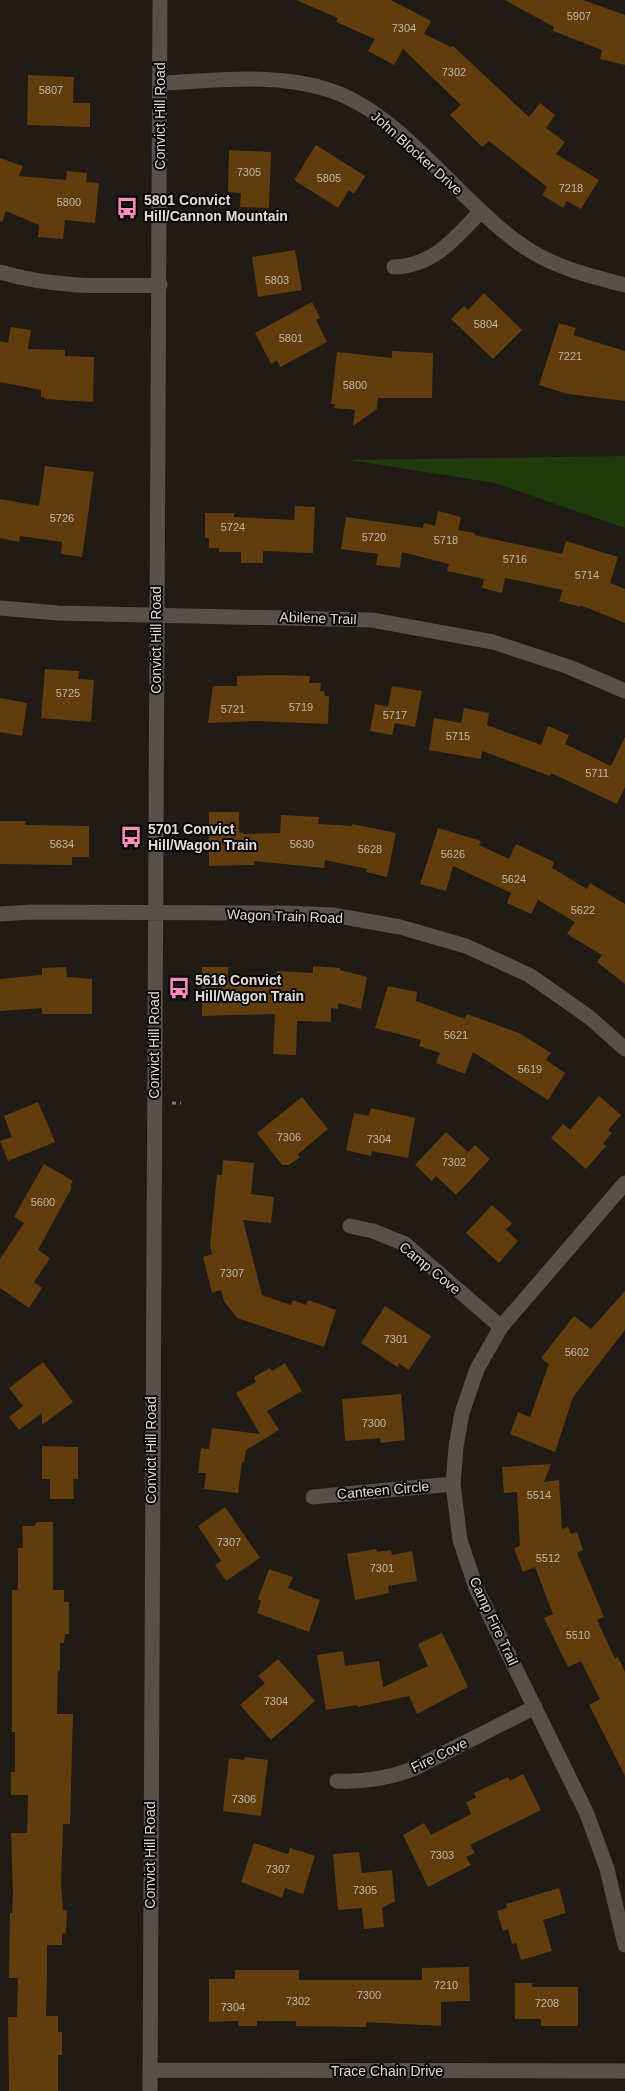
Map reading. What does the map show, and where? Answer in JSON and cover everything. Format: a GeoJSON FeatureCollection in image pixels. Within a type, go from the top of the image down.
{"type":"FeatureCollection","features":[{"type":"Feature","properties":{"kind":"street","name":"Convict Hill Road"},"geometry":{"type":"LineString","coordinates":[[150,2091],[160,0]]}},
{"type":"Feature","properties":{"kind":"street","name":"John Blocker Drive"},"geometry":{"type":"LineString","coordinates":[[160,83],[284,79],[330,90],[374,114],[403,137],[512,238],[541,257],[573,270],[625,285]]}},
{"type":"Feature","properties":{"kind":"street"},"geometry":{"type":"LineString","coordinates":[[394,266],[412,266],[428,260],[444,248],[481,211]]}},
{"type":"Feature","properties":{"kind":"street"},"geometry":{"type":"LineString","coordinates":[[0,272],[53,283],[90,286],[160,285]]}},
{"type":"Feature","properties":{"kind":"street","name":"Abilene Trail"},"geometry":{"type":"LineString","coordinates":[[0,608],[58,613],[372,620],[434,630],[531,653],[625,691]]}},
{"type":"Feature","properties":{"kind":"street","name":"Wagon Train Road"},"geometry":{"type":"LineString","coordinates":[[0,914],[31,912],[155,914],[285,913],[333,915],[400,927],[466,946],[529,975],[589,1017],[625,1049]]}},
{"type":"Feature","properties":{"kind":"street","name":"Camp Fire Trail"},"geometry":{"type":"LineString","coordinates":[[625,1183],[501,1327],[477,1369],[469,1390],[456,1447],[453,1484],[460,1540],[476,1588],[587,1814],[608,1869],[625,1945]]}},
{"type":"Feature","properties":{"kind":"street","name":"Camp Cove"},"geometry":{"type":"LineString","coordinates":[[350,1226],[373,1231],[405,1244],[501,1327]]}},
{"type":"Feature","properties":{"kind":"street","name":"Canteen Circle"},"geometry":{"type":"LineString","coordinates":[[313,1497],[453,1484]]}},
{"type":"Feature","properties":{"kind":"street","name":"Fire Cove"},"geometry":{"type":"LineString","coordinates":[[337,1781],[368,1782],[395,1776],[413,1769],[535,1707]]}},
{"type":"Feature","properties":{"kind":"street","name":"Trace Chain Drive"},"geometry":{"type":"LineString","coordinates":[[150,2070],[625,2071]]}},
{"type":"Feature","properties":{"kind":"green space"},"geometry":{"type":"Polygon","coordinates":[[[625,456],[625,528],[495,483],[349,460],[625,456]]]}},
{"type":"Feature","properties":{"kind":"building"},"geometry":{"type":"Polygon","coordinates":[[[296,0],[391,0],[431,21],[424,34],[451,47],[453,46],[529,117],[540,103],[555,115],[546,128],[565,142],[556,154],[599,180],[581,209],[567,201],[563,208],[542,195],[547,187],[489,141],[482,147],[450,115],[461,105],[403,49],[394,65],[368,51],[375,39],[336,22],[338,18],[296,0]]]}},
{"type":"Feature","properties":{"kind":"building"},"geometry":{"type":"Polygon","coordinates":[[[505,0],[583,0],[625,15],[625,65],[600,59],[602,50],[553,31],[554,27],[505,0]]]}},
{"type":"Feature","properties":{"kind":"building"},"geometry":{"type":"Polygon","coordinates":[[[28,75],[74,77],[73,103],[90,103],[90,127],[27,125],[28,75]]]}},
{"type":"Feature","properties":{"kind":"building"},"geometry":{"type":"Polygon","coordinates":[[[316,145],[365,176],[354,194],[349,190],[338,208],[294,180],[316,145]]]}},
{"type":"Feature","properties":{"kind":"building"},"geometry":{"type":"Polygon","coordinates":[[[229,150],[271,152],[269,208],[240,207],[241,193],[228,192],[229,150]]]}},
{"type":"Feature","properties":{"kind":"building"},"geometry":{"type":"Polygon","coordinates":[[[0,158],[23,166],[19,176],[66,180],[67,171],[87,173],[86,182],[99,183],[95,223],[65,220],[63,239],[38,237],[39,225],[6,211],[2,222],[0,221],[0,158]]]}},
{"type":"Feature","properties":{"kind":"building"},"geometry":{"type":"Polygon","coordinates":[[[295,250],[302,290],[258,297],[252,257],[295,250]]]}},
{"type":"Feature","properties":{"kind":"building"},"geometry":{"type":"Polygon","coordinates":[[[484,293],[522,330],[493,359],[451,319],[464,306],[468,310],[484,293]]]}},
{"type":"Feature","properties":{"kind":"building"},"geometry":{"type":"Polygon","coordinates":[[[312,302],[320,318],[316,320],[327,342],[280,367],[277,360],[271,364],[255,333],[312,302]]]}},
{"type":"Feature","properties":{"kind":"building"},"geometry":{"type":"Polygon","coordinates":[[[559,323],[576,328],[573,335],[625,351],[625,401],[568,394],[539,385],[559,323]]]}},
{"type":"Feature","properties":{"kind":"building"},"geometry":{"type":"Polygon","coordinates":[[[11,327],[31,330],[28,349],[65,350],[65,356],[94,357],[93,402],[44,399],[44,397],[41,397],[41,390],[0,382],[0,341],[8,343],[11,327]]]}},
{"type":"Feature","properties":{"kind":"building"},"geometry":{"type":"Polygon","coordinates":[[[392,351],[433,353],[432,398],[378,398],[377,409],[353,426],[355,410],[334,408],[335,404],[331,404],[337,352],[392,358],[392,351]]]}},
{"type":"Feature","properties":{"kind":"building"},"geometry":{"type":"Polygon","coordinates":[[[45,466],[94,472],[82,557],[61,554],[62,542],[20,536],[19,542],[0,538],[0,499],[39,506],[45,466]]]}},
{"type":"Feature","properties":{"kind":"building"},"geometry":{"type":"Polygon","coordinates":[[[295,506],[315,507],[313,553],[263,551],[263,563],[241,563],[241,552],[219,552],[219,548],[209,548],[209,538],[205,538],[205,513],[234,513],[234,517],[294,520],[295,506]]]}},
{"type":"Feature","properties":{"kind":"building"},"geometry":{"type":"Polygon","coordinates":[[[438,511],[461,517],[458,530],[475,533],[474,535],[562,554],[566,541],[618,557],[610,583],[625,589],[625,623],[580,605],[580,607],[559,601],[563,590],[505,578],[502,593],[482,588],[484,579],[447,571],[449,564],[402,552],[400,568],[376,565],[378,554],[341,549],[346,517],[423,528],[424,523],[435,526],[438,511]]]}},
{"type":"Feature","properties":{"kind":"building"},"geometry":{"type":"Polygon","coordinates":[[[45,669],[79,671],[78,679],[94,680],[91,722],[41,718],[45,669]]]}},
{"type":"Feature","properties":{"kind":"building"},"geometry":{"type":"Polygon","coordinates":[[[237,676],[310,676],[309,683],[321,683],[320,691],[324,691],[325,696],[329,696],[328,724],[256,721],[208,723],[213,686],[237,686],[237,676]]]}},
{"type":"Feature","properties":{"kind":"building"},"geometry":{"type":"Polygon","coordinates":[[[392,686],[422,691],[415,727],[395,723],[392,735],[370,731],[375,704],[388,707],[392,686]]]}},
{"type":"Feature","properties":{"kind":"building"},"geometry":{"type":"Polygon","coordinates":[[[0,698],[27,703],[22,736],[0,732],[0,698]]]}},
{"type":"Feature","properties":{"kind":"building"},"geometry":{"type":"Polygon","coordinates":[[[464,708],[489,713],[487,725],[541,745],[548,726],[569,735],[565,744],[611,766],[625,737],[625,787],[617,804],[551,773],[550,776],[482,751],[481,759],[429,750],[434,718],[461,723],[464,708]]]}},
{"type":"Feature","properties":{"kind":"building"},"geometry":{"type":"Polygon","coordinates":[[[209,812],[239,812],[239,832],[245,834],[280,833],[281,815],[319,817],[318,824],[352,826],[352,824],[396,833],[387,877],[366,872],[367,869],[325,860],[324,868],[254,861],[254,865],[209,866],[209,812]]]}},
{"type":"Feature","properties":{"kind":"building"},"geometry":{"type":"Polygon","coordinates":[[[0,821],[26,821],[25,825],[89,826],[89,857],[72,857],[72,865],[0,864],[0,821]]]}},
{"type":"Feature","properties":{"kind":"building"},"geometry":{"type":"Polygon","coordinates":[[[438,828],[481,841],[479,845],[509,859],[516,844],[554,862],[552,868],[587,889],[590,883],[625,904],[625,984],[597,962],[602,955],[567,934],[575,922],[538,900],[531,914],[507,903],[511,893],[453,866],[446,891],[420,884],[438,828]]]}},
{"type":"Feature","properties":{"kind":"building"},"geometry":{"type":"Polygon","coordinates":[[[313,966],[340,968],[340,970],[367,977],[361,1009],[338,1003],[338,1009],[331,1008],[331,1022],[297,1021],[296,1055],[273,1054],[275,1014],[202,1016],[202,967],[228,967],[228,980],[276,979],[277,971],[313,973],[313,966]]]}},
{"type":"Feature","properties":{"kind":"building"},"geometry":{"type":"Polygon","coordinates":[[[66,967],[67,977],[92,979],[92,1014],[42,1014],[42,1008],[0,1011],[0,979],[42,975],[42,968],[66,967]]]}},
{"type":"Feature","properties":{"kind":"building"},"geometry":{"type":"Polygon","coordinates":[[[388,986],[417,992],[416,1001],[465,1019],[467,1014],[519,1033],[551,1053],[546,1060],[565,1073],[548,1100],[473,1052],[465,1074],[436,1063],[440,1053],[419,1046],[421,1040],[375,1028],[388,986]]]}},
{"type":"Feature","properties":{"kind":"building"},"geometry":{"type":"Polygon","coordinates":[[[599,1096],[621,1115],[608,1130],[612,1133],[603,1143],[606,1146],[586,1169],[551,1138],[563,1124],[570,1130],[599,1096]]]}},
{"type":"Feature","properties":{"kind":"building"},"geometry":{"type":"Polygon","coordinates":[[[302,1097],[328,1129],[298,1154],[300,1157],[289,1165],[282,1165],[257,1133],[302,1097]]]}},
{"type":"Feature","properties":{"kind":"building"},"geometry":{"type":"Polygon","coordinates":[[[38,1102],[55,1142],[8,1161],[0,1141],[12,1137],[4,1116],[38,1102]]]}},
{"type":"Feature","properties":{"kind":"building"},"geometry":{"type":"Polygon","coordinates":[[[371,1108],[415,1118],[408,1158],[372,1151],[371,1156],[346,1150],[354,1113],[369,1116],[371,1108]]]}},
{"type":"Feature","properties":{"kind":"building"},"geometry":{"type":"Polygon","coordinates":[[[446,1132],[468,1152],[475,1145],[490,1159],[456,1195],[436,1176],[432,1181],[415,1165],[446,1132]]]}},
{"type":"Feature","properties":{"kind":"building"},"geometry":{"type":"Polygon","coordinates":[[[223,1160],[254,1163],[251,1194],[274,1197],[271,1223],[243,1220],[262,1295],[291,1305],[293,1300],[306,1305],[308,1300],[336,1310],[324,1347],[237,1318],[224,1301],[221,1290],[212,1293],[203,1257],[212,1254],[210,1245],[217,1175],[222,1175],[223,1160]]]}},
{"type":"Feature","properties":{"kind":"building"},"geometry":{"type":"Polygon","coordinates":[[[44,1164],[73,1181],[70,1186],[72,1187],[38,1250],[50,1258],[34,1282],[42,1288],[29,1308],[0,1288],[0,1259],[24,1223],[14,1217],[44,1164]]]}},
{"type":"Feature","properties":{"kind":"building"},"geometry":{"type":"Polygon","coordinates":[[[492,1205],[512,1223],[506,1230],[518,1241],[499,1263],[466,1233],[492,1205]]]}},
{"type":"Feature","properties":{"kind":"building"},"geometry":{"type":"Polygon","coordinates":[[[625,1291],[625,1330],[573,1397],[555,1452],[510,1434],[518,1412],[530,1417],[549,1364],[541,1358],[574,1316],[591,1329],[625,1291]]]}},
{"type":"Feature","properties":{"kind":"building"},"geometry":{"type":"Polygon","coordinates":[[[385,1306],[431,1336],[409,1370],[398,1363],[399,1368],[361,1343],[385,1306]]]}},
{"type":"Feature","properties":{"kind":"building"},"geometry":{"type":"Polygon","coordinates":[[[43,1362],[73,1402],[42,1425],[42,1413],[19,1430],[9,1417],[23,1406],[9,1388],[43,1362]]]}},
{"type":"Feature","properties":{"kind":"building"},"geometry":{"type":"Polygon","coordinates":[[[285,1363],[302,1391],[267,1411],[279,1430],[246,1450],[244,1462],[242,1462],[238,1493],[204,1489],[206,1473],[198,1473],[201,1448],[209,1449],[212,1428],[260,1434],[236,1393],[256,1382],[254,1377],[270,1368],[272,1371],[285,1363]]]}},
{"type":"Feature","properties":{"kind":"building"},"geometry":{"type":"Polygon","coordinates":[[[401,1394],[405,1440],[381,1443],[380,1438],[345,1441],[342,1399],[401,1394]]]}},
{"type":"Feature","properties":{"kind":"building"},"geometry":{"type":"Polygon","coordinates":[[[42,1446],[78,1447],[78,1479],[73,1479],[74,1499],[50,1499],[50,1479],[42,1479],[42,1446]]]}},
{"type":"Feature","properties":{"kind":"building"},"geometry":{"type":"Polygon","coordinates":[[[551,1464],[544,1482],[559,1480],[562,1529],[568,1527],[571,1534],[577,1532],[583,1550],[577,1553],[604,1617],[597,1620],[615,1659],[618,1657],[625,1672],[625,1776],[589,1705],[600,1699],[581,1661],[568,1667],[544,1618],[553,1614],[535,1567],[523,1572],[514,1548],[520,1546],[517,1492],[504,1493],[502,1467],[551,1464]]]}},
{"type":"Feature","properties":{"kind":"building"},"geometry":{"type":"Polygon","coordinates":[[[225,1507],[260,1558],[226,1581],[215,1565],[221,1561],[198,1526],[225,1507]]]}},
{"type":"Feature","properties":{"kind":"building"},"geometry":{"type":"Polygon","coordinates":[[[37,1522],[53,1522],[53,1590],[64,1590],[64,1602],[69,1602],[69,1634],[65,1634],[64,1643],[60,1643],[57,1714],[73,1714],[70,1824],[63,1824],[61,1883],[63,1910],[67,1910],[66,1934],[62,1933],[62,1945],[47,1945],[46,2016],[58,2016],[58,2032],[62,2032],[62,2055],[58,2055],[58,2091],[9,2091],[8,2017],[17,2017],[18,1978],[9,1978],[10,1913],[12,1913],[13,1894],[11,1833],[27,1833],[28,1795],[11,1795],[11,1772],[15,1772],[15,1732],[12,1732],[12,1590],[18,1590],[18,1548],[23,1548],[22,1526],[34,1526],[37,1522]]]}},
{"type":"Feature","properties":{"kind":"building"},"geometry":{"type":"Polygon","coordinates":[[[376,1549],[377,1552],[391,1550],[392,1555],[412,1551],[417,1581],[388,1586],[389,1593],[355,1600],[347,1554],[376,1549]]]}},
{"type":"Feature","properties":{"kind":"building"},"geometry":{"type":"Polygon","coordinates":[[[269,1569],[293,1577],[288,1588],[320,1600],[309,1632],[257,1613],[261,1601],[258,1599],[269,1569]]]}},
{"type":"Feature","properties":{"kind":"building"},"geometry":{"type":"Polygon","coordinates":[[[442,1633],[468,1687],[417,1714],[409,1696],[358,1707],[357,1705],[326,1710],[317,1655],[343,1651],[345,1666],[379,1661],[383,1687],[428,1666],[418,1644],[442,1633]]]}},
{"type":"Feature","properties":{"kind":"building"},"geometry":{"type":"Polygon","coordinates":[[[278,1659],[315,1701],[271,1740],[240,1705],[265,1683],[258,1676],[278,1659]]]}},
{"type":"Feature","properties":{"kind":"building"},"geometry":{"type":"Polygon","coordinates":[[[245,1757],[268,1760],[261,1816],[223,1811],[229,1758],[244,1760],[245,1757]]]}},
{"type":"Feature","properties":{"kind":"building"},"geometry":{"type":"Polygon","coordinates":[[[523,1774],[541,1810],[470,1845],[475,1853],[466,1857],[471,1865],[428,1887],[403,1835],[424,1823],[431,1835],[471,1814],[466,1802],[476,1798],[474,1793],[508,1777],[510,1781],[523,1774]]]}},
{"type":"Feature","properties":{"kind":"building"},"geometry":{"type":"Polygon","coordinates":[[[254,1843],[288,1854],[290,1848],[315,1856],[303,1894],[285,1888],[282,1898],[241,1882],[254,1843]]]}},
{"type":"Feature","properties":{"kind":"building"},"geometry":{"type":"Polygon","coordinates":[[[359,1852],[362,1873],[392,1870],[395,1901],[382,1908],[384,1927],[364,1929],[362,1908],[338,1910],[333,1854],[359,1852]]]}},
{"type":"Feature","properties":{"kind":"building"},"geometry":{"type":"Polygon","coordinates":[[[559,1888],[566,1913],[543,1920],[552,1951],[521,1960],[516,1943],[512,1944],[508,1929],[503,1931],[497,1911],[507,1908],[506,1904],[559,1888]]]}},
{"type":"Feature","properties":{"kind":"building"},"geometry":{"type":"Polygon","coordinates":[[[469,1967],[470,2001],[441,2002],[441,2026],[366,2022],[366,2027],[296,2026],[296,2021],[257,2021],[257,2026],[238,2026],[238,2021],[209,2022],[209,1979],[235,1979],[235,1970],[299,1970],[299,1980],[422,1980],[422,1968],[469,1967]]]}},
{"type":"Feature","properties":{"kind":"building"},"geometry":{"type":"Polygon","coordinates":[[[515,1983],[532,1983],[532,1987],[578,1987],[578,2026],[541,2026],[541,2019],[515,2019],[515,1983]]]}},
{"type":"Feature","properties":{"kind":"place","name":"5801 Convict Hill/Cannon Mountain"},"geometry":{"type":"Point","coordinates":[127,208]}},
{"type":"Feature","properties":{"kind":"place","name":"5701 Convict Hill/Wagon Train"},"geometry":{"type":"Point","coordinates":[131,837]}},
{"type":"Feature","properties":{"kind":"place","name":"5616 Convict Hill/Wagon Train"},"geometry":{"type":"Point","coordinates":[179,988]}}]}
